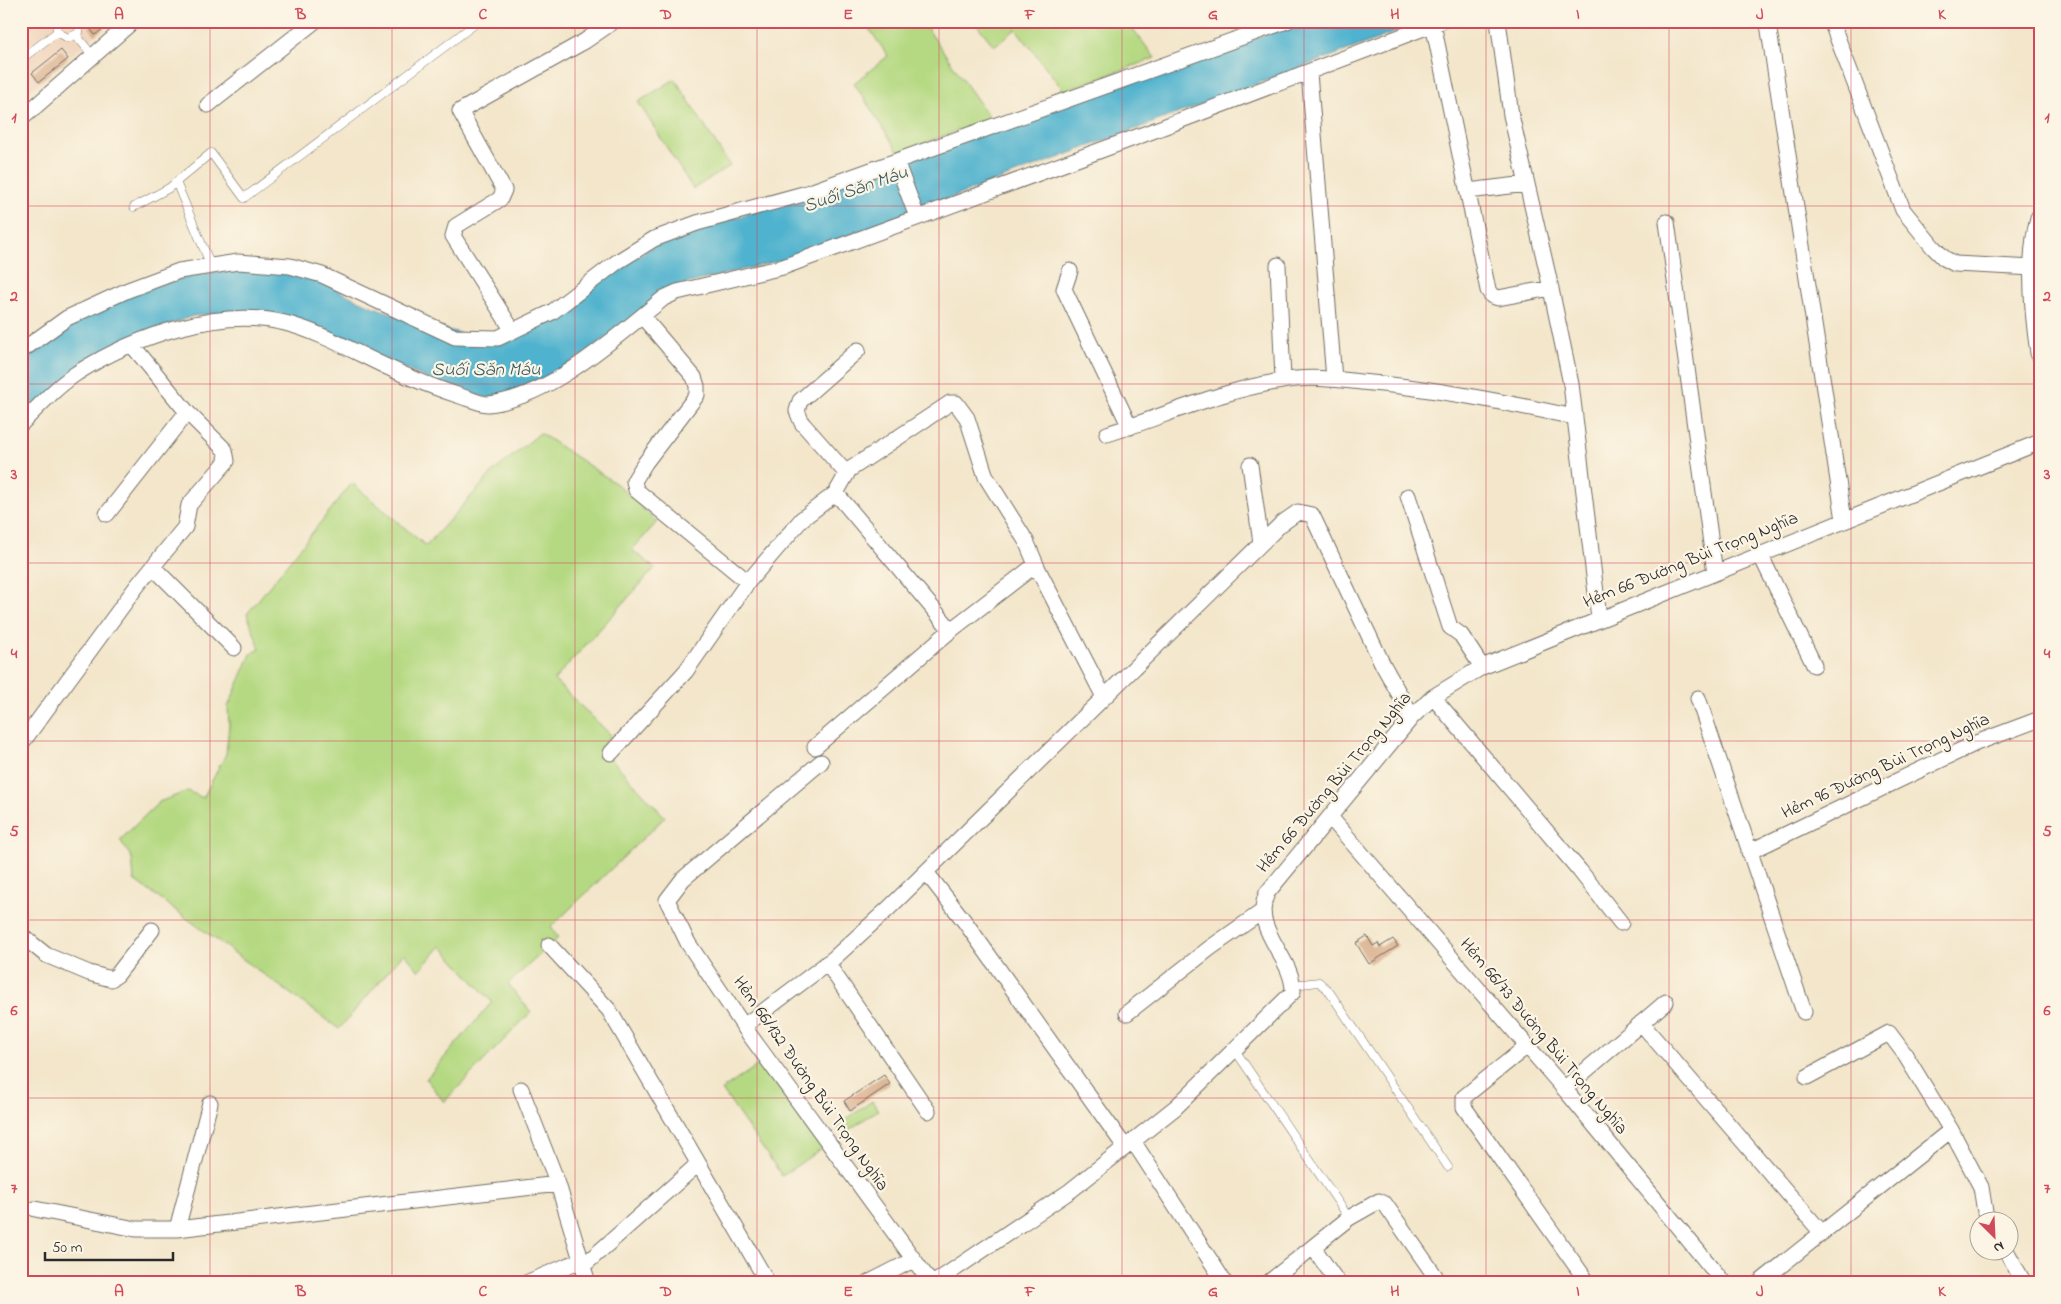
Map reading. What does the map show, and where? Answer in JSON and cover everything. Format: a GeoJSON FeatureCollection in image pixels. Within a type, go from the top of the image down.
{"type":"FeatureCollection","features":[{"type":"Feature","properties":{"kind":"street"},"geometry":{"type":"LineString","coordinates":[[21,119],[133,21]]}},
{"type":"Feature","properties":{"kind":"street"},"geometry":{"type":"LineString","coordinates":[[208,105],[315,21]]}},
{"type":"Feature","properties":{"kind":"street"},"geometry":{"type":"LineString","coordinates":[[513,331],[453,236],[456,226],[500,200],[504,190],[460,112],[585,41],[614,21]]}},
{"type":"Feature","properties":{"kind":"street"},"geometry":{"type":"LineString","coordinates":[[21,351],[67,318],[119,294],[179,270],[238,262],[290,266],[322,275],[456,337],[498,338],[552,312],[617,262],[654,239],[697,223],[807,193],[1287,21]]}},
{"type":"Feature","properties":{"kind":"street"},"geometry":{"type":"LineString","coordinates":[[1498,21],[1511,115],[1571,384],[1599,618]]}},
{"type":"Feature","properties":{"kind":"street"},"geometry":{"type":"LineString","coordinates":[[1831,21],[1903,210],[1933,247],[1944,258],[1955,264],[2034,268]]}},
{"type":"Feature","properties":{"kind":"street"},"geometry":{"type":"LineString","coordinates":[[21,424],[55,390],[78,373],[132,345],[195,322],[244,316],[285,323],[322,336],[427,386],[486,404],[529,393],[585,361],[664,298],[677,292],[783,266],[1309,73],[1438,23],[1488,290],[1492,296],[1498,298],[1551,288]]}},
{"type":"Feature","properties":{"kind":"street"},"geometry":{"type":"LineString","coordinates":[[1768,24],[1844,520]]}},
{"type":"Feature","properties":{"kind":"street"},"geometry":{"type":"LineString","coordinates":[[1309,73],[1334,379]]}},
{"type":"Feature","properties":{"kind":"street"},"geometry":{"type":"LineString","coordinates":[[896,161],[918,217]]}},
{"type":"Feature","properties":{"kind":"street"},"geometry":{"type":"LineString","coordinates":[[1468,191],[1527,184]]}},
{"type":"Feature","properties":{"kind":"street"},"geometry":{"type":"LineString","coordinates":[[2040,218],[2034,247],[2040,353]]}},
{"type":"Feature","properties":{"kind":"street"},"geometry":{"type":"LineString","coordinates":[[1666,222],[1715,572]]}},
{"type":"Feature","properties":{"kind":"street"},"geometry":{"type":"LineString","coordinates":[[1278,265],[1283,380]]}},
{"type":"Feature","properties":{"kind":"street"},"geometry":{"type":"LineString","coordinates":[[1070,271],[1064,289],[1130,427]]}},
{"type":"Feature","properties":{"kind":"street"},"geometry":{"type":"LineString","coordinates":[[642,316],[694,376],[697,395],[645,463],[634,481],[636,490],[748,582]]}},
{"type":"Feature","properties":{"kind":"street"},"geometry":{"type":"LineString","coordinates":[[24,736],[185,527],[189,505],[227,461],[225,450],[187,412],[132,345]]}},
{"type":"Feature","properties":{"kind":"street"},"geometry":{"type":"LineString","coordinates":[[847,474],[802,423],[797,411],[800,400],[858,350]]}},
{"type":"Feature","properties":{"kind":"street"},"geometry":{"type":"LineString","coordinates":[[1107,434],[1252,386],[1283,380],[1314,378],[1384,384],[1488,399],[1574,417]]}},
{"type":"Feature","properties":{"kind":"street"},"geometry":{"type":"LineString","coordinates":[[611,753],[686,672],[748,582],[802,519],[836,493],[849,470],[950,403],[956,404],[967,418],[986,477],[1026,541],[1037,567],[1104,697]]}},
{"type":"Feature","properties":{"kind":"street"},"geometry":{"type":"LineString","coordinates":[[107,514],[187,412]]}},
{"type":"Feature","properties":{"kind":"street","name":"Hẻm 66 Đường Bùi Trọng Nghĩa"},"geometry":{"type":"LineString","coordinates":[[1263,911],[1263,902],[1267,893],[1412,717],[1432,697],[1482,667],[1599,618],[2040,442]]}},
{"type":"Feature","properties":{"kind":"street"},"geometry":{"type":"LineString","coordinates":[[1250,464],[1261,543]]}},
{"type":"Feature","properties":{"kind":"street"},"geometry":{"type":"LineString","coordinates":[[836,493],[951,630]]}},
{"type":"Feature","properties":{"kind":"street"},"geometry":{"type":"LineString","coordinates":[[1408,496],[1450,627],[1461,635],[1482,667]]}},
{"type":"Feature","properties":{"kind":"street"},"geometry":{"type":"LineString","coordinates":[[744,1026],[827,963],[926,872],[1261,543],[1281,524],[1298,512],[1312,515],[1382,663],[1412,717]]}},
{"type":"Feature","properties":{"kind":"street"},"geometry":{"type":"LineString","coordinates":[[1760,554],[1814,665]]}},
{"type":"Feature","properties":{"kind":"street"},"geometry":{"type":"LineString","coordinates":[[815,747],[951,630],[1034,566],[1037,567]]}},
{"type":"Feature","properties":{"kind":"street"},"geometry":{"type":"LineString","coordinates":[[153,567],[234,648]]}},
{"type":"Feature","properties":{"kind":"street"},"geometry":{"type":"LineString","coordinates":[[1432,697],[1580,871],[1621,923]]}},
{"type":"Feature","properties":{"kind":"street"},"geometry":{"type":"LineString","coordinates":[[1698,698],[1804,1012]]}},
{"type":"Feature","properties":{"kind":"street","name":"Hẻm 96 Đường Bùi Trọng Nghĩa"},"geometry":{"type":"LineString","coordinates":[[1750,852],[1976,743],[2040,719]]}},
{"type":"Feature","properties":{"kind":"street","name":"Hẻm 66/132 Đường Bùi Trọng Nghĩa"},"geometry":{"type":"LineString","coordinates":[[821,762],[684,879],[667,900],[688,943],[744,1026],[913,1260],[933,1283]]}},
{"type":"Feature","properties":{"kind":"street","name":"Hẻm 66/73 Đường Bùi Trọng Nghĩa"},"geometry":{"type":"LineString","coordinates":[[1330,817],[1564,1089],[1724,1283]]}},
{"type":"Feature","properties":{"kind":"street"},"geometry":{"type":"LineString","coordinates":[[926,872],[1129,1144],[1225,1283]]}},
{"type":"Feature","properties":{"kind":"street"},"geometry":{"type":"LineString","coordinates":[[933,1283],[1070,1190],[1176,1107],[1293,992],[1293,985],[1264,922],[1263,911],[1210,948],[1127,1013]]}},
{"type":"Feature","properties":{"kind":"street"},"geometry":{"type":"LineString","coordinates":[[21,935],[46,955],[89,973],[111,979],[117,975],[152,930]]}},
{"type":"Feature","properties":{"kind":"street"},"geometry":{"type":"LineString","coordinates":[[549,944],[609,1010],[768,1283]]}},
{"type":"Feature","properties":{"kind":"street"},"geometry":{"type":"LineString","coordinates":[[827,963],[928,1111]]}},
{"type":"Feature","properties":{"kind":"street"},"geometry":{"type":"LineString","coordinates":[[1564,1089],[1666,1002]]}},
{"type":"Feature","properties":{"kind":"street"},"geometry":{"type":"LineString","coordinates":[[1641,1024],[1822,1233]]}},
{"type":"Feature","properties":{"kind":"street"},"geometry":{"type":"LineString","coordinates":[[1807,1077],[1889,1033],[1951,1130],[1981,1186],[1985,1212]]}},
{"type":"Feature","properties":{"kind":"street"},"geometry":{"type":"LineString","coordinates":[[1527,1046],[1464,1097],[1464,1107],[1588,1283]]}},
{"type":"Feature","properties":{"kind":"street"},"geometry":{"type":"LineString","coordinates":[[521,1089],[558,1184],[588,1283]]}},
{"type":"Feature","properties":{"kind":"street"},"geometry":{"type":"LineString","coordinates":[[177,1229],[210,1103]]}},
{"type":"Feature","properties":{"kind":"street"},"geometry":{"type":"LineString","coordinates":[[1759,1283],[1951,1130]]}},
{"type":"Feature","properties":{"kind":"street"},"geometry":{"type":"LineString","coordinates":[[526,1283],[582,1263],[698,1164]]}},
{"type":"Feature","properties":{"kind":"street"},"geometry":{"type":"LineString","coordinates":[[35,1209],[136,1229],[177,1229],[558,1184]]}},
{"type":"Feature","properties":{"kind":"street"},"geometry":{"type":"LineString","coordinates":[[1268,1283],[1349,1218],[1372,1203],[1379,1201],[1385,1204],[1440,1283]]}},
{"type":"Feature","properties":{"kind":"street"},"geometry":{"type":"LineString","coordinates":[[1313,1247],[1338,1283]]}},
{"type":"Feature","properties":{"kind":"street"},"geometry":{"type":"LineString","coordinates":[[868,1283],[913,1260]]}},
{"type":"Feature","properties":{"kind":"street"},"geometry":{"type":"LineString","coordinates":[[2012,1262],[2024,1283]]}},
{"type":"Feature","properties":{"kind":"lane"},"geometry":{"type":"LineString","coordinates":[[56,21],[57,32]]}},
{"type":"Feature","properties":{"kind":"lane"},"geometry":{"type":"LineString","coordinates":[[57,32],[68,38],[76,35],[81,29],[80,21]]}},
{"type":"Feature","properties":{"kind":"lane"},"geometry":{"type":"LineString","coordinates":[[134,206],[176,182],[211,153],[244,198],[479,21]]}},
{"type":"Feature","properties":{"kind":"lane"},"geometry":{"type":"LineString","coordinates":[[21,54],[24,57],[57,32]]}},
{"type":"Feature","properties":{"kind":"lane"},"geometry":{"type":"LineString","coordinates":[[76,35],[93,56]]}},
{"type":"Feature","properties":{"kind":"lane"},"geometry":{"type":"LineString","coordinates":[[176,182],[211,266]]}},
{"type":"Feature","properties":{"kind":"lane"},"geometry":{"type":"LineString","coordinates":[[1293,985],[1319,982],[1328,990],[1448,1167]]}},
{"type":"Feature","properties":{"kind":"lane"},"geometry":{"type":"LineString","coordinates":[[1235,1050],[1349,1218]]}},
{"type":"Feature","properties":{"kind":"shaded area"},"geometry":{"type":"Polygon","coordinates":[[[21,21],[112,21],[21,98],[21,21]]]}},
{"type":"Feature","properties":{"kind":"green space"},"geometry":{"type":"Polygon","coordinates":[[[868,21],[922,21],[990,118],[899,153],[854,83],[888,56],[865,23],[868,21]]]}},
{"type":"Feature","properties":{"kind":"green space"},"geometry":{"type":"Polygon","coordinates":[[[974,21],[1127,21],[1155,58],[1064,91],[1016,29],[994,46],[974,21]]]}},
{"type":"Feature","properties":{"kind":"green space"},"geometry":{"type":"Polygon","coordinates":[[[675,79],[730,166],[693,189],[638,102],[675,79]]]}},
{"type":"Feature","properties":{"kind":"green space"},"geometry":{"type":"Polygon","coordinates":[[[540,433],[618,485],[657,522],[632,550],[655,568],[554,680],[612,736],[600,747],[665,817],[551,927],[558,938],[508,984],[531,1012],[444,1102],[426,1079],[492,1002],[441,946],[419,971],[404,953],[339,1029],[134,880],[132,858],[120,840],[159,802],[188,791],[203,798],[226,754],[229,725],[228,707],[251,654],[260,649],[247,614],[352,483],[426,546],[493,472],[540,433]]]}},
{"type":"Feature","properties":{"kind":"green space"},"geometry":{"type":"Polygon","coordinates":[[[764,1061],[824,1147],[782,1176],[722,1090],[764,1061]]]}},
{"type":"Feature","properties":{"kind":"green space"},"geometry":{"type":"Polygon","coordinates":[[[872,1101],[878,1110],[843,1134],[837,1126],[872,1101]]]}},
{"type":"Feature","properties":{"kind":"water","name":"Suối Săn Máu"},"geometry":{"type":"Polygon","coordinates":[[[1304,21],[1426,21],[786,259],[677,286],[583,355],[528,388],[487,398],[430,380],[287,317],[245,310],[193,316],[129,339],[21,415],[21,358],[70,323],[95,310],[148,288],[204,274],[232,270],[260,269],[287,272],[312,279],[382,310],[498,344],[657,244],[940,150],[1304,21]]]}},
{"type":"Feature","properties":{"kind":"building"},"geometry":{"type":"Polygon","coordinates":[[[96,21],[100,21],[104,28],[95,35],[89,27],[96,21]]]}},
{"type":"Feature","properties":{"kind":"building"},"geometry":{"type":"Polygon","coordinates":[[[61,50],[68,59],[39,82],[32,73],[61,50]]]}},
{"type":"Feature","properties":{"kind":"building"},"geometry":{"type":"Polygon","coordinates":[[[21,67],[28,76],[21,82],[21,67]]]}},
{"type":"Feature","properties":{"kind":"building"},"geometry":{"type":"Polygon","coordinates":[[[1367,936],[1373,946],[1378,943],[1380,947],[1393,939],[1398,946],[1369,964],[1356,943],[1367,936]]]}},
{"type":"Feature","properties":{"kind":"building"},"geometry":{"type":"Polygon","coordinates":[[[884,1075],[890,1084],[850,1111],[844,1101],[884,1075]]]}}]}
